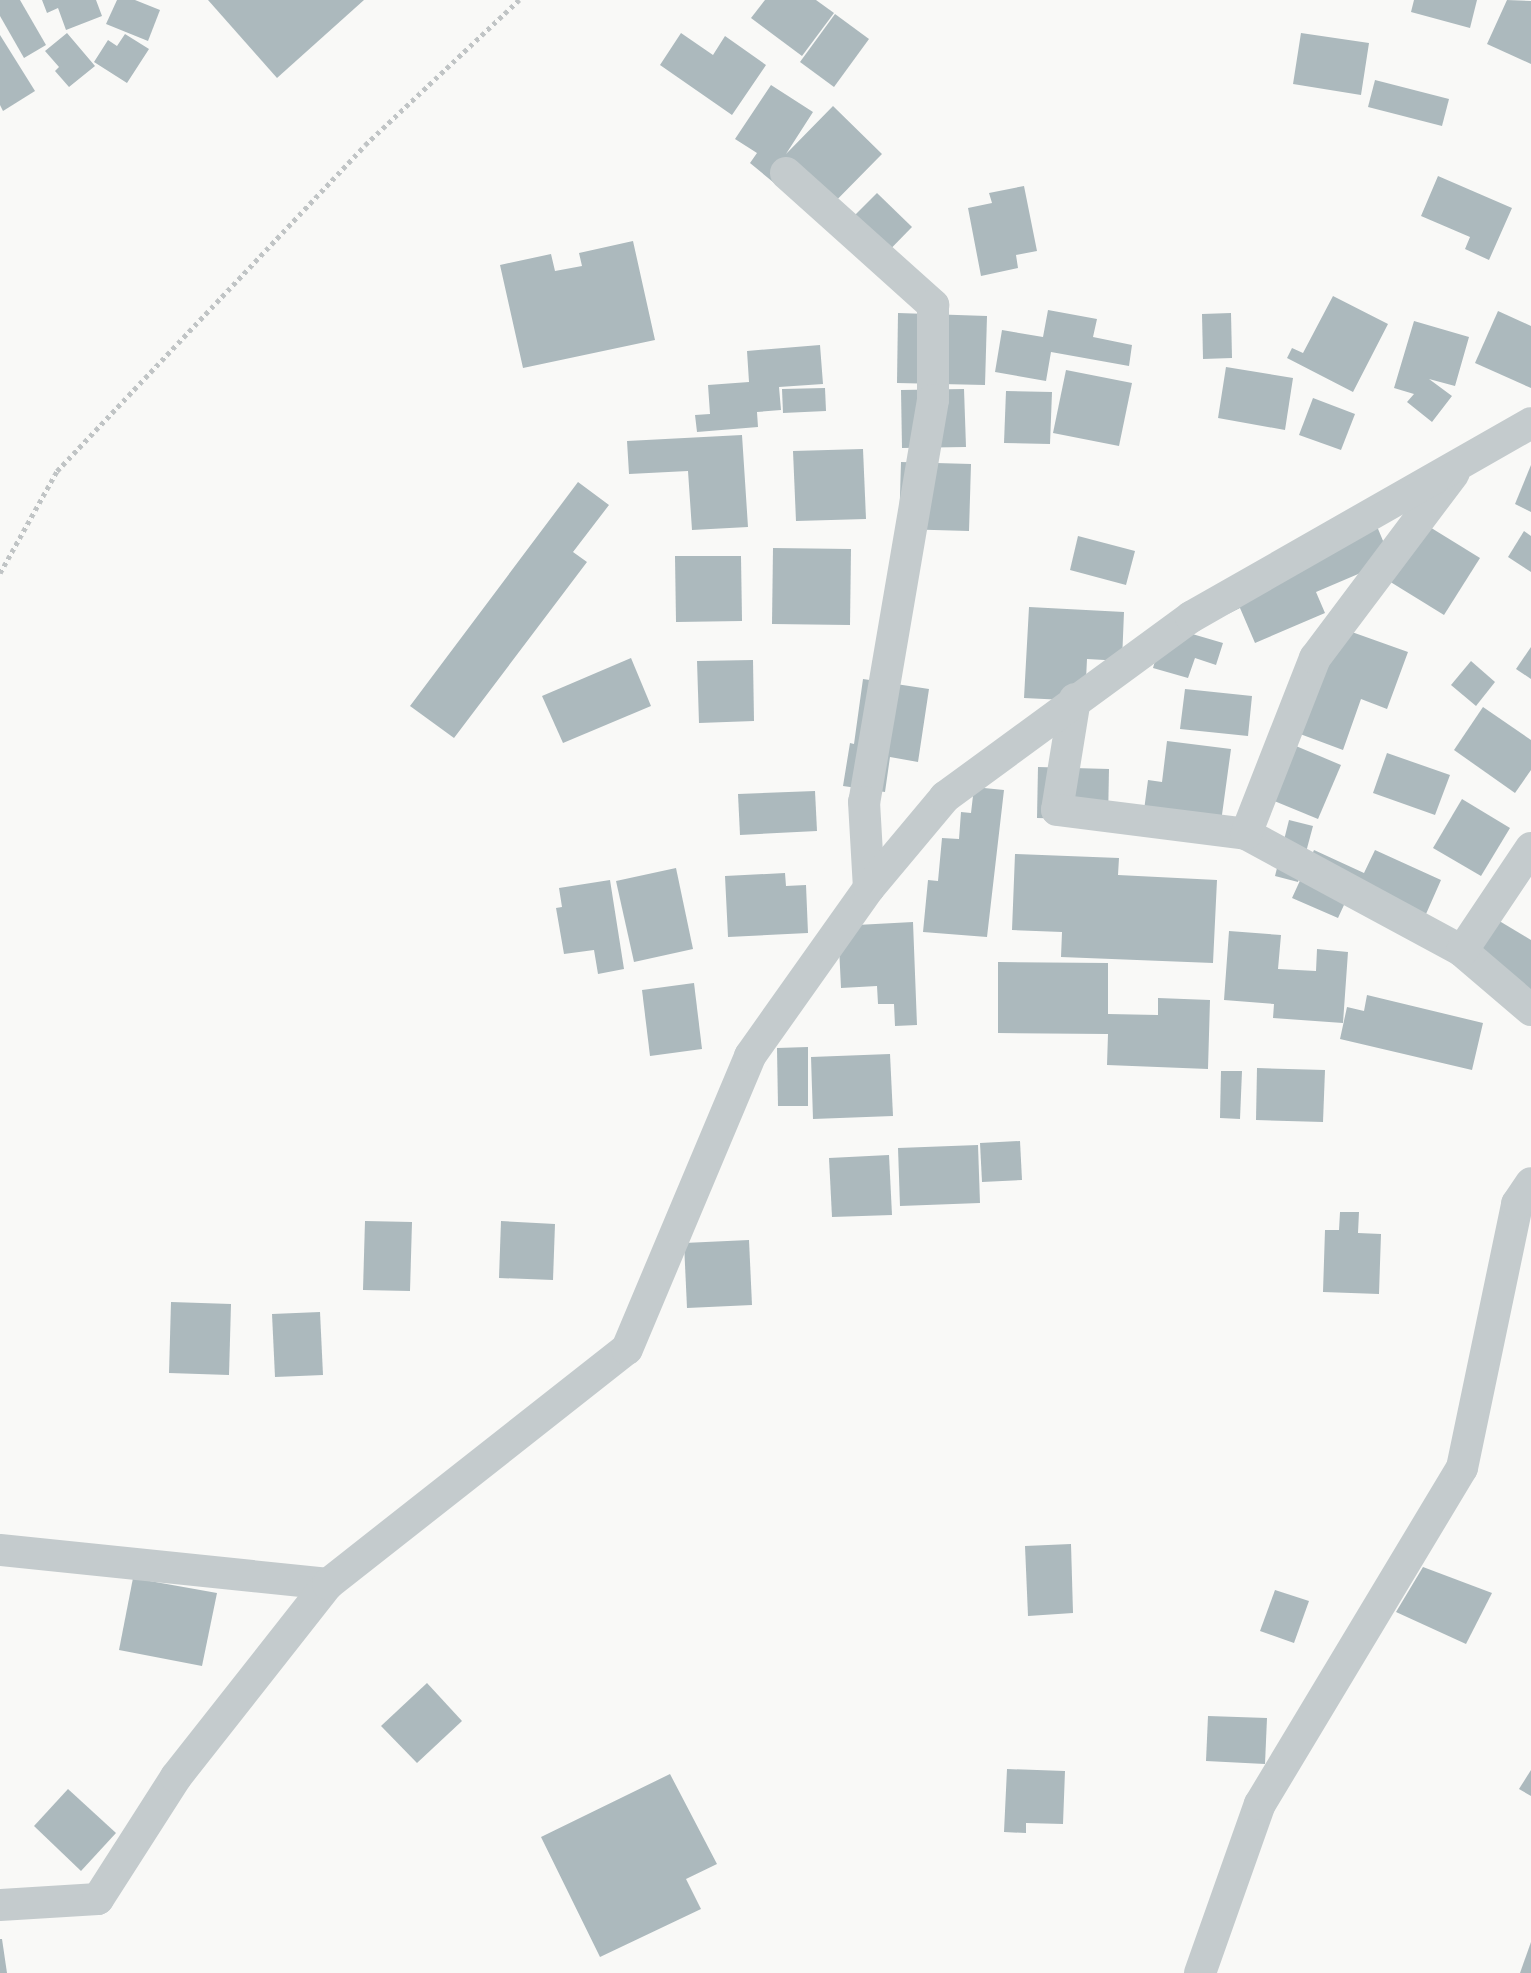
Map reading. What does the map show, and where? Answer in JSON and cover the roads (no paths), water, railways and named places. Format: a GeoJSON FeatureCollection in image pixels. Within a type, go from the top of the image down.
{"type":"FeatureCollection","features":[{"type":"Feature","properties":{"kind":"street"},"geometry":{"type":"LineString","coordinates":[[786,173],[933,305],[933,400],[864,802],[869,888]]}},
{"type":"Feature","properties":{"kind":"street"},"geometry":{"type":"LineString","coordinates":[[0,1905],[98,1899],[176,1777],[328,1584],[627,1349],[750,1056],[869,888],[945,797],[1191,617],[1531,423]]}},
{"type":"Feature","properties":{"kind":"street"},"geometry":{"type":"LineString","coordinates":[[1246,834],[1315,658],[1462,462]]}},
{"type":"Feature","properties":{"kind":"street"},"geometry":{"type":"LineString","coordinates":[[1075,699],[1057,810],[1246,834],[1462,951],[1531,1010]]}},
{"type":"Feature","properties":{"kind":"street"},"geometry":{"type":"LineString","coordinates":[[1462,951],[1531,848]]}},
{"type":"Feature","properties":{"kind":"street"},"geometry":{"type":"LineString","coordinates":[[1200,1973],[1260,1804],[1462,1468],[1517,1204],[1531,1183]]}},
{"type":"Feature","properties":{"kind":"street"},"geometry":{"type":"LineString","coordinates":[[0,1550],[328,1584]]}}]}
